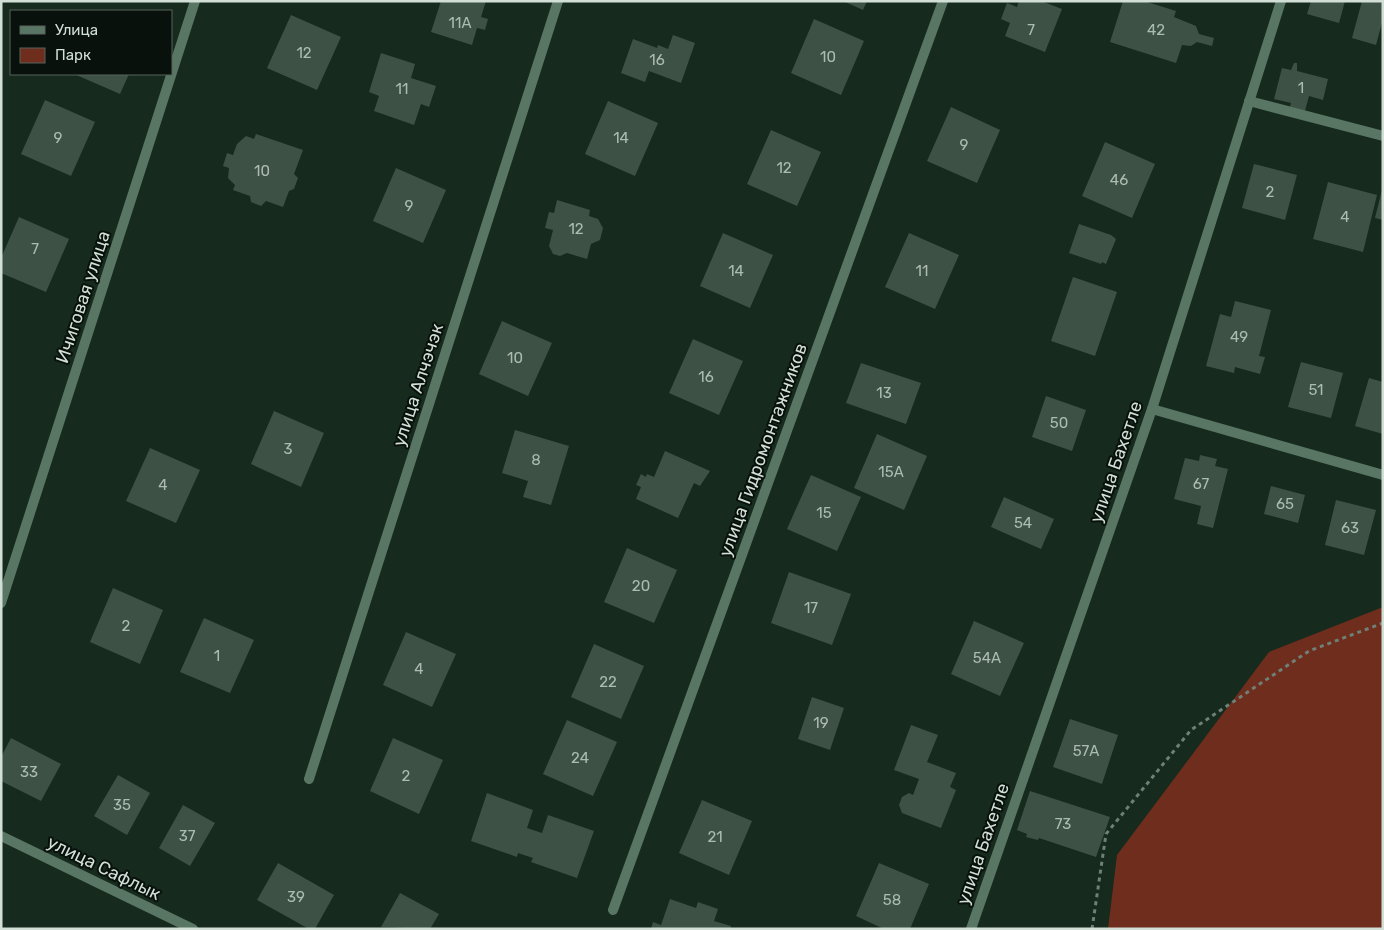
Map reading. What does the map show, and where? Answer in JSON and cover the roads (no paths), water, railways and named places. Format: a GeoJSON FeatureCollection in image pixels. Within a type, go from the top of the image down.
{"type":"FeatureCollection","features":[{"type":"Feature","properties":{"kind":"street","name":"Ичиговая улица"},"geometry":{"type":"LineString","coordinates":[[172,72],[195,1]]}},
{"type":"Feature","properties":{"kind":"street","name":"улица Алчэчэк"},"geometry":{"type":"LineString","coordinates":[[309,779],[558,1]]}},
{"type":"Feature","properties":{"kind":"street","name":"улица Гидромонтажников"},"geometry":{"type":"LineString","coordinates":[[613,910],[943,1]]}},
{"type":"Feature","properties":{"kind":"street","name":"улица Бахетле"},"geometry":{"type":"LineString","coordinates":[[971,929],[1152,409],[1281,1]]}},
{"type":"Feature","properties":{"kind":"street","name":"Ичиговая улица"},"geometry":{"type":"LineString","coordinates":[[1,603],[171,75]]}},
{"type":"Feature","properties":{"kind":"street"},"geometry":{"type":"LineString","coordinates":[[1249,100],[1383,136]]}},
{"type":"Feature","properties":{"kind":"street"},"geometry":{"type":"LineString","coordinates":[[1152,409],[1383,474]]}},
{"type":"Feature","properties":{"kind":"street","name":"улица Сафлык"},"geometry":{"type":"LineString","coordinates":[[1,836],[193,929]]}}]}
